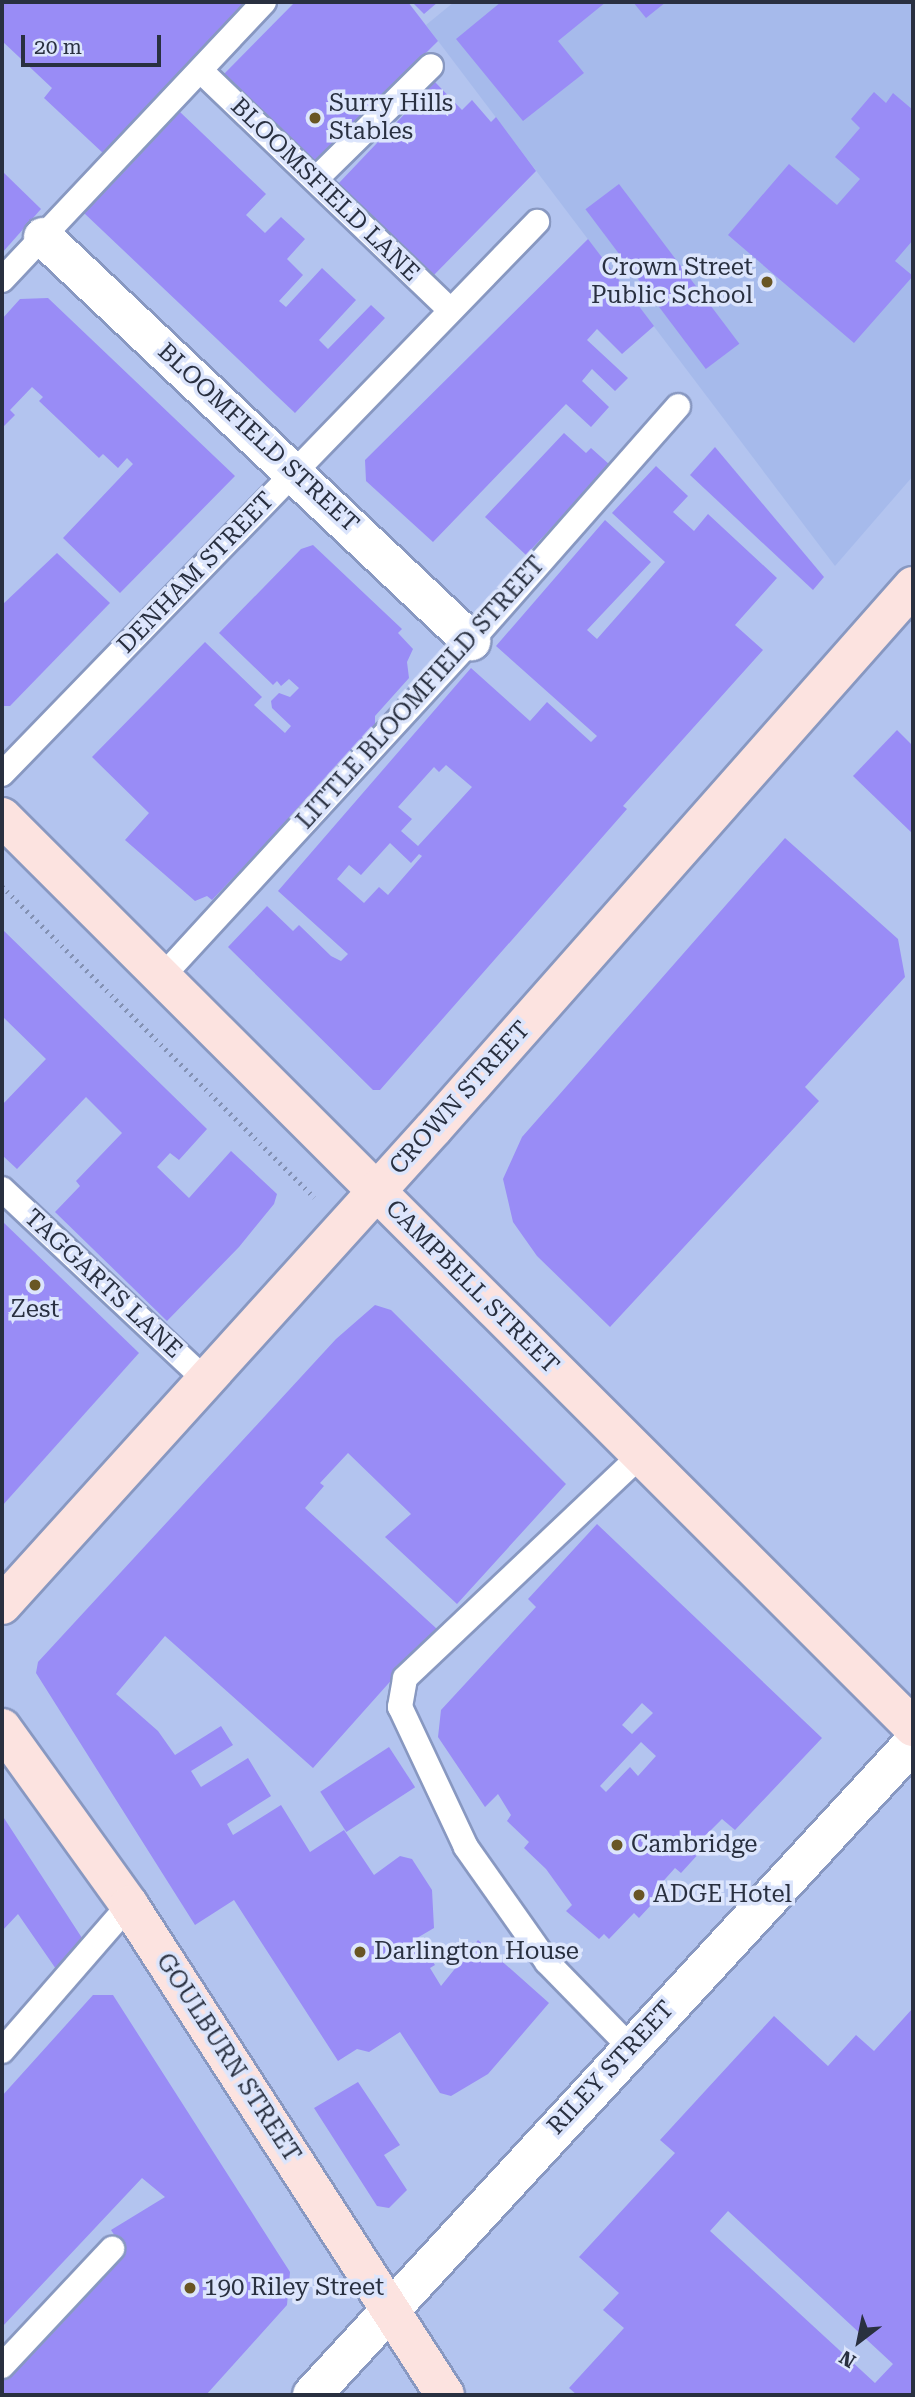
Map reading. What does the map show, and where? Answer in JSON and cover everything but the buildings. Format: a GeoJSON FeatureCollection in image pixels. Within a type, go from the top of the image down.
{"type":"FeatureCollection","features":[{"type":"Feature","properties":{"kind":"street","name":"BLOOMFIELD STREET"},"geometry":{"type":"LineString","coordinates":[[43,237],[471,640]]}},
{"type":"Feature","properties":{"kind":"street","name":"CROWN STREET"},"geometry":{"type":"LineString","coordinates":[[2,1605],[377,1191],[913,586]]}},
{"type":"Feature","properties":{"kind":"street","name":"CAMPBELL STREET"},"geometry":{"type":"LineString","coordinates":[[2,817],[913,1727]]}},
{"type":"Feature","properties":{"kind":"street","name":"GOULBURN STREET"},"geometry":{"type":"LineString","coordinates":[[2,1728],[129,1905],[445,2395]]}},
{"type":"Feature","properties":{"kind":"street","name":"RILEY STREET"},"geometry":{"type":"LineString","coordinates":[[312,2395],[913,1743]]}},
{"type":"Feature","properties":{"kind":"lane"},"geometry":{"type":"LineString","coordinates":[[2,280],[264,2]]}},
{"type":"Feature","properties":{"kind":"lane"},"geometry":{"type":"LineString","coordinates":[[316,179],[431,66]]}},
{"type":"Feature","properties":{"kind":"lane","name":"BLOOMSFIELD LANE"},"geometry":{"type":"LineString","coordinates":[[201,71],[450,310]]}},
{"type":"Feature","properties":{"kind":"lane","name":"DENHAM STREET"},"geometry":{"type":"LineString","coordinates":[[2,774],[537,222]]}},
{"type":"Feature","properties":{"kind":"lane","name":"LITTLE BLOOMFIELD STREET"},"geometry":{"type":"LineString","coordinates":[[161,978],[471,640],[678,406]]}},
{"type":"Feature","properties":{"kind":"lane","name":"TAGGARTS LANE"},"geometry":{"type":"LineString","coordinates":[[2,1189],[204,1379]]}},
{"type":"Feature","properties":{"kind":"lane"},"geometry":{"type":"LineString","coordinates":[[630,2047],[547,1962],[466,1847],[400,1707],[405,1678],[640,1455]]}},
{"type":"Feature","properties":{"kind":"lane"},"geometry":{"type":"LineString","coordinates":[[2,2051],[129,1905]]}},
{"type":"Feature","properties":{"kind":"lane"},"geometry":{"type":"LineString","coordinates":[[2,2366],[112,2249]]}},
{"type":"Feature","properties":{"kind":"path"},"geometry":{"type":"LineString","coordinates":[[2,886],[286,1169]]}},
{"type":"Feature","properties":{"kind":"shaded area","name":"Crown Street Public School"},"geometry":{"type":"Polygon","coordinates":[[[454,2],[913,2],[913,476],[835,566],[426,25],[454,2]]]}},
{"type":"Feature","properties":{"kind":"place","name":"Surry Hills Stables"},"geometry":{"type":"Point","coordinates":[315,118]}},
{"type":"Feature","properties":{"kind":"place","name":"Crown Street Public School"},"geometry":{"type":"Point","coordinates":[767,282]}},
{"type":"Feature","properties":{"kind":"place","name":"Zest"},"geometry":{"type":"Point","coordinates":[35,1285]}},
{"type":"Feature","properties":{"kind":"place","name":"Cambridge"},"geometry":{"type":"Point","coordinates":[617,1845]}},
{"type":"Feature","properties":{"kind":"place","name":"ADGE Hotel"},"geometry":{"type":"Point","coordinates":[639,1895]}},
{"type":"Feature","properties":{"kind":"place","name":"Darlington House"},"geometry":{"type":"Point","coordinates":[360,1952]}},
{"type":"Feature","properties":{"kind":"place","name":"190 Riley Street"},"geometry":{"type":"Point","coordinates":[190,2288]}}]}
